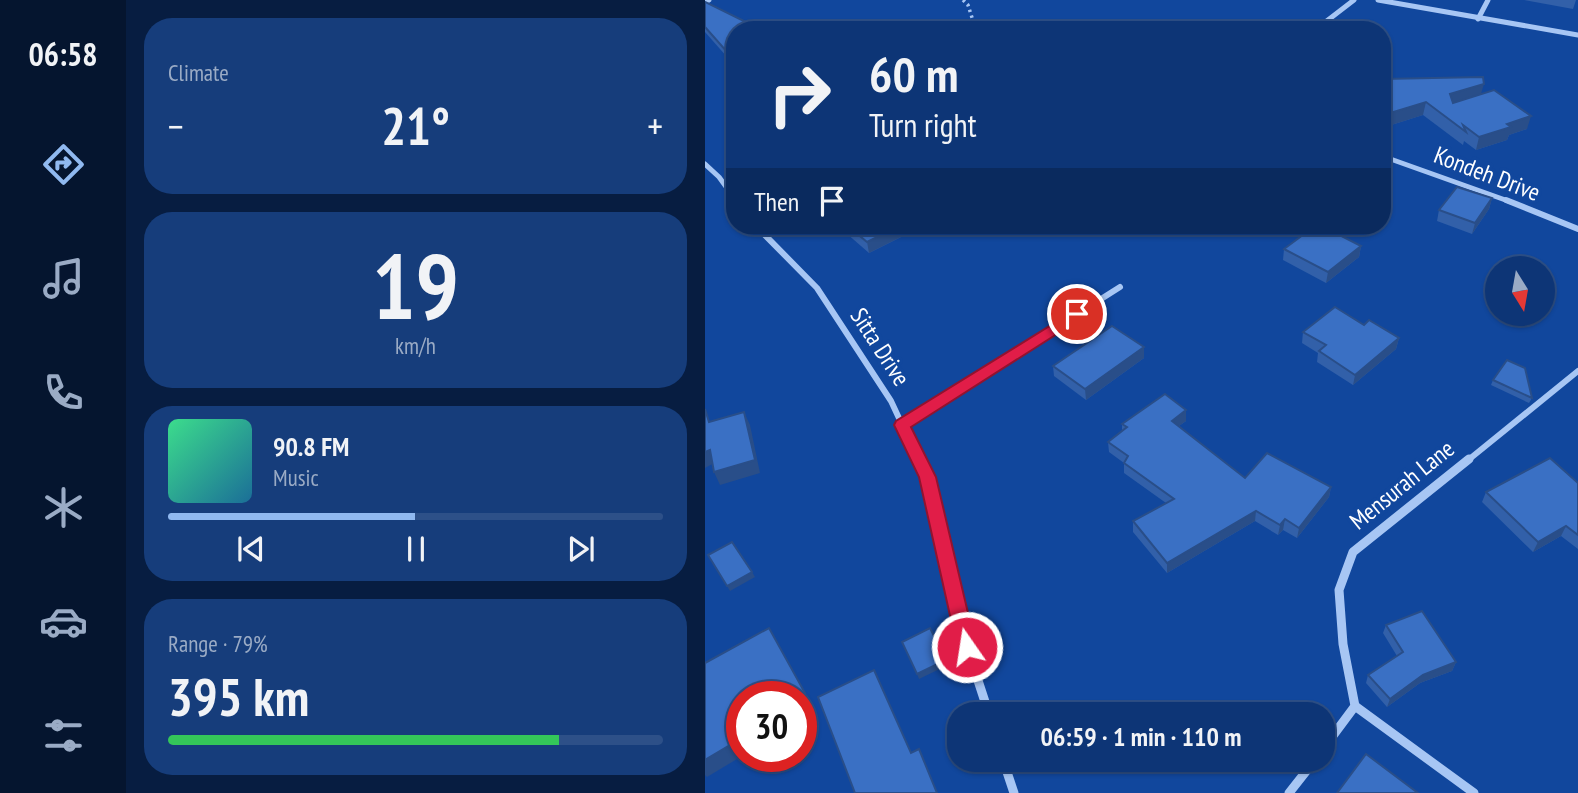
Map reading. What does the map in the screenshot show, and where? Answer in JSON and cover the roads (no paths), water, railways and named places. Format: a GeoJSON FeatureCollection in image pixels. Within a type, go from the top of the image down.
{"type":"FeatureCollection","features":[{"type":"Feature","properties":{"kind":"street"},"geometry":{"type":"LineString","coordinates":[[1327,21],[1354,0]]}},
{"type":"Feature","properties":{"kind":"street"},"geometry":{"type":"LineString","coordinates":[[1378,0],[1578,35]]}},
{"type":"Feature","properties":{"kind":"street"},"geometry":{"type":"LineString","coordinates":[[1478,19],[1488,0]]}},
{"type":"Feature","properties":{"kind":"street","name":"Kondeh Drive"},"geometry":{"type":"LineString","coordinates":[[1391,159],[1467,184],[1578,229]]}},
{"type":"Feature","properties":{"kind":"street"},"geometry":{"type":"LineString","coordinates":[[705,164],[726,187]]}},
{"type":"Feature","properties":{"kind":"street","name":"Sitta Drive"},"geometry":{"type":"LineString","coordinates":[[765,235],[817,288],[891,401],[927,477],[967,647],[985,702]]}},
{"type":"Feature","properties":{"kind":"street"},"geometry":{"type":"LineString","coordinates":[[902,425],[1120,286]]}},
{"type":"Feature","properties":{"kind":"street","name":"Mensurah Lane"},"geometry":{"type":"LineString","coordinates":[[1355,706],[1343,644],[1339,590],[1353,552],[1578,371]]}},
{"type":"Feature","properties":{"kind":"street"},"geometry":{"type":"LineString","coordinates":[[1335,733],[1355,706],[1474,793]]}},
{"type":"Feature","properties":{"kind":"street"},"geometry":{"type":"LineString","coordinates":[[1008,772],[1014,793]]}},
{"type":"Feature","properties":{"kind":"street"},"geometry":{"type":"LineString","coordinates":[[1289,793],[1306,772]]}}]}
